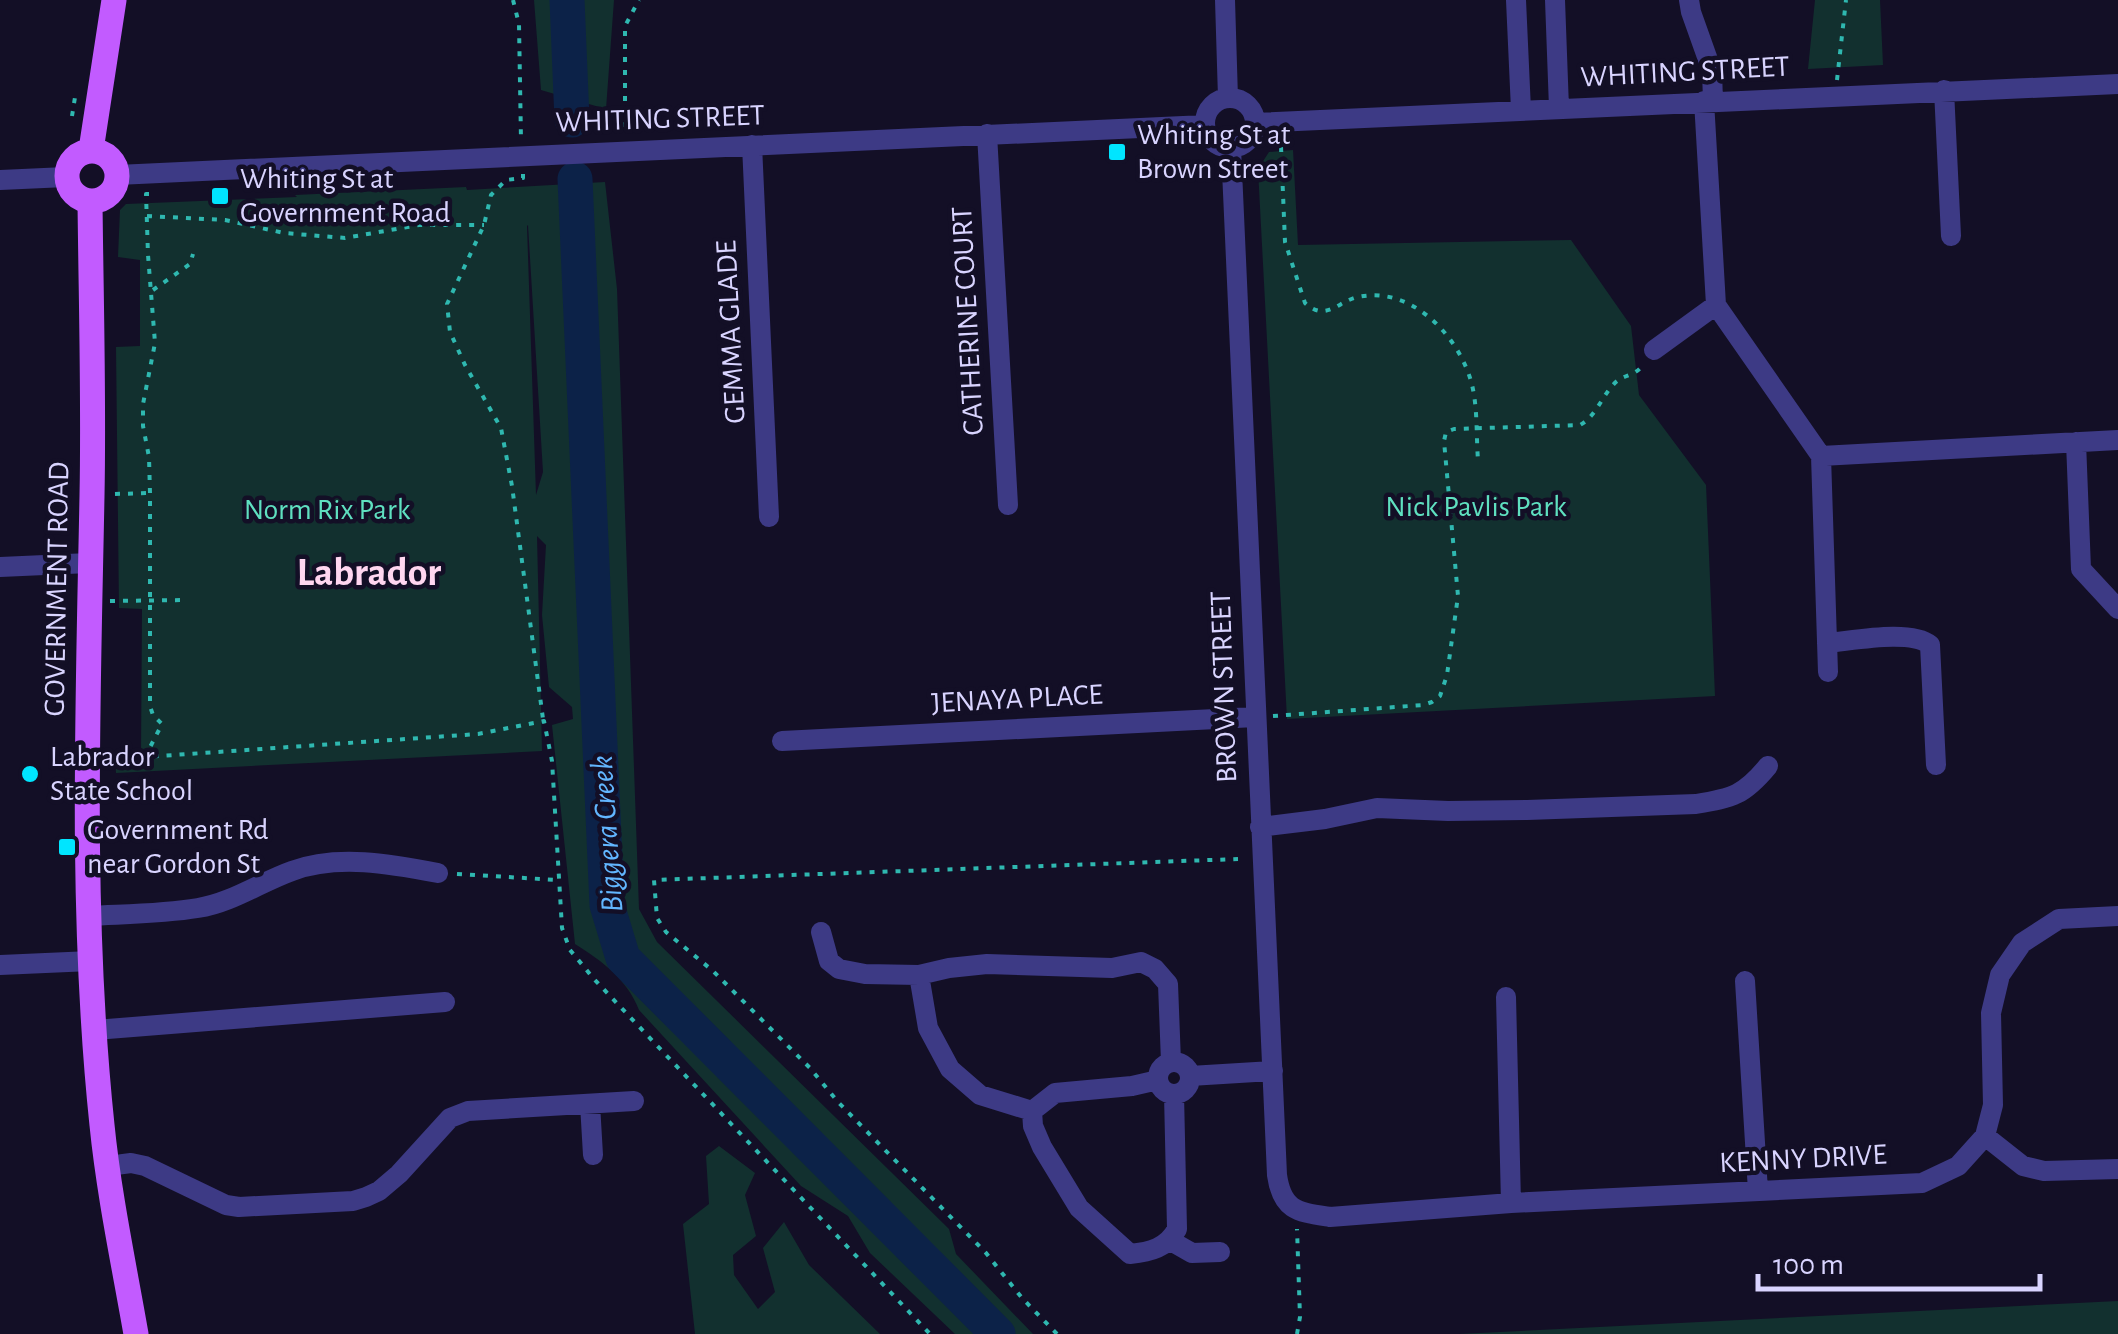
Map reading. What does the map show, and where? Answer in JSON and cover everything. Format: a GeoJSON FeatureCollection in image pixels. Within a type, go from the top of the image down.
{"type":"FeatureCollection","features":[{"type":"Feature","properties":{"kind":"main road"},"geometry":{"type":"LineString","coordinates":[[91,150],[114,0]]}},
{"type":"Feature","properties":{"kind":"main road"},"geometry":{"type":"LineString","coordinates":[[91,150],[106,154],[118,175],[112,191],[90,201],[74,194],[66,177],[73,158],[91,150]]}},
{"type":"Feature","properties":{"kind":"main road","name":"GOVERNMENT ROAD"},"geometry":{"type":"LineString","coordinates":[[90,201],[89,916],[102,1126],[136,1334]]}},
{"type":"Feature","properties":{"kind":"street"},"geometry":{"type":"LineString","coordinates":[[1225,0],[1228,98]]}},
{"type":"Feature","properties":{"kind":"street"},"geometry":{"type":"LineString","coordinates":[[1516,0],[1520,110]]}},
{"type":"Feature","properties":{"kind":"street"},"geometry":{"type":"LineString","coordinates":[[1556,0],[1559,108]]}},
{"type":"Feature","properties":{"kind":"street"},"geometry":{"type":"LineString","coordinates":[[1689,0],[1712,71],[1708,101],[1716,305],[1821,456],[1828,672]]}},
{"type":"Feature","properties":{"kind":"street","name":"WHITING STREET"},"geometry":{"type":"LineString","coordinates":[[1255,123],[2118,84]]}},
{"type":"Feature","properties":{"kind":"street"},"geometry":{"type":"LineString","coordinates":[[1944,90],[1951,236]]}},
{"type":"Feature","properties":{"kind":"street"},"geometry":{"type":"LineString","coordinates":[[1228,98],[1247,105],[1255,123],[1246,143],[1231,148],[1213,142],[1205,125],[1208,110],[1228,98]]}},
{"type":"Feature","properties":{"kind":"street","name":"WHITING STREET"},"geometry":{"type":"LineString","coordinates":[[118,175],[1205,125]]}},
{"type":"Feature","properties":{"kind":"street","name":"CATHERINE COURT"},"geometry":{"type":"LineString","coordinates":[[988,134],[1008,505]]}},
{"type":"Feature","properties":{"kind":"street","name":"GEMMA GLADE"},"geometry":{"type":"LineString","coordinates":[[752,145],[769,517]]}},
{"type":"Feature","properties":{"kind":"street","name":"BROWN STREET"},"geometry":{"type":"LineString","coordinates":[[1231,148],[1279,1190],[1288,1206],[1302,1213]]}},
{"type":"Feature","properties":{"kind":"street"},"geometry":{"type":"LineString","coordinates":[[0,180],[66,177]]}},
{"type":"Feature","properties":{"kind":"street"},"geometry":{"type":"LineString","coordinates":[[1654,350],[1716,305]]}},
{"type":"Feature","properties":{"kind":"street"},"geometry":{"type":"LineString","coordinates":[[1821,456],[2118,440]]}},
{"type":"Feature","properties":{"kind":"street"},"geometry":{"type":"LineString","coordinates":[[2076,442],[2080,562],[2083,574],[2118,610]]}},
{"type":"Feature","properties":{"kind":"street"},"geometry":{"type":"LineString","coordinates":[[0,566],[89,562]]}},
{"type":"Feature","properties":{"kind":"street"},"geometry":{"type":"LineString","coordinates":[[1828,643],[1911,637],[1928,630],[1936,764]]}},
{"type":"Feature","properties":{"kind":"street","name":"JENAYA PLACE"},"geometry":{"type":"LineString","coordinates":[[782,741],[1256,717]]}},
{"type":"Feature","properties":{"kind":"street"},"geometry":{"type":"LineString","coordinates":[[1260,827],[1377,808],[1528,810],[1696,804],[1738,794],[1753,785],[1768,766]]}},
{"type":"Feature","properties":{"kind":"street"},"geometry":{"type":"LineString","coordinates":[[89,916],[199,908],[292,870],[332,862],[438,872]]}},
{"type":"Feature","properties":{"kind":"street"},"geometry":{"type":"LineString","coordinates":[[2118,916],[2059,918],[2022,943],[2000,975],[1991,1013],[1994,1104],[1985,1136],[2023,1166],[2044,1172],[2118,1169]]}},
{"type":"Feature","properties":{"kind":"street"},"geometry":{"type":"LineString","coordinates":[[820,932],[829,961],[840,969],[865,974],[919,975],[987,964],[1112,968],[1141,962],[1155,969],[1168,984],[1171,1062]]}},
{"type":"Feature","properties":{"kind":"street"},"geometry":{"type":"LineString","coordinates":[[0,965],[91,961]]}},
{"type":"Feature","properties":{"kind":"street"},"geometry":{"type":"LineString","coordinates":[[919,975],[928,1028],[950,1070],[980,1095],[1032,1111]]}},
{"type":"Feature","properties":{"kind":"street"},"geometry":{"type":"LineString","coordinates":[[1744,980],[1758,1191]]}},
{"type":"Feature","properties":{"kind":"street"},"geometry":{"type":"LineString","coordinates":[[1506,997],[1512,1203]]}},
{"type":"Feature","properties":{"kind":"street"},"geometry":{"type":"LineString","coordinates":[[95,1030],[445,1002]]}},
{"type":"Feature","properties":{"kind":"street"},"geometry":{"type":"LineString","coordinates":[[1032,1111],[1033,1126],[1042,1147],[1079,1208],[1130,1254],[1147,1252],[1171,1241],[1177,1230],[1166,1087],[1160,1069],[1171,1062],[1184,1066],[1190,1076]]}},
{"type":"Feature","properties":{"kind":"street"},"geometry":{"type":"LineString","coordinates":[[1190,1076],[1273,1072]]}},
{"type":"Feature","properties":{"kind":"street"},"geometry":{"type":"LineString","coordinates":[[1032,1111],[1054,1093],[1132,1086],[1185,1089],[1190,1076]]}},
{"type":"Feature","properties":{"kind":"street"},"geometry":{"type":"LineString","coordinates":[[108,1166],[146,1166],[226,1205],[239,1207],[354,1201],[378,1191],[440,1128],[468,1110],[634,1101]]}},
{"type":"Feature","properties":{"kind":"street"},"geometry":{"type":"LineString","coordinates":[[590,1104],[594,1155]]}},
{"type":"Feature","properties":{"kind":"street","name":"KENNY DRIVE"},"geometry":{"type":"LineString","coordinates":[[1302,1213],[1330,1217],[1512,1203],[1922,1183],[1958,1166],[1985,1136]]}},
{"type":"Feature","properties":{"kind":"street"},"geometry":{"type":"LineString","coordinates":[[1171,1241],[1192,1252],[1220,1252]]}},
{"type":"Feature","properties":{"kind":"path"},"geometry":{"type":"LineString","coordinates":[[513,0],[518,24],[521,139]]}},
{"type":"Feature","properties":{"kind":"path"},"geometry":{"type":"LineString","coordinates":[[625,127],[624,26],[639,0]]}},
{"type":"Feature","properties":{"kind":"path"},"geometry":{"type":"LineString","coordinates":[[1837,95],[1836,72],[1846,0]]}},
{"type":"Feature","properties":{"kind":"path"},"geometry":{"type":"LineString","coordinates":[[1288,120],[1287,146],[1281,146],[1285,242],[1305,303],[1312,310],[1330,310],[1356,298],[1374,296],[1412,304],[1425,312],[1467,370],[1474,393],[1478,460]]}},
{"type":"Feature","properties":{"kind":"path"},"geometry":{"type":"LineString","coordinates":[[522,171],[523,178],[506,180],[491,195],[484,225],[447,304],[450,332],[500,428],[512,486],[552,760],[562,928],[570,950],[594,979],[930,1334]]}},
{"type":"Feature","properties":{"kind":"path"},"geometry":{"type":"LineString","coordinates":[[151,194],[146,194],[154,342],[143,426],[150,493],[150,706],[162,724],[145,757],[478,734],[544,720]]}},
{"type":"Feature","properties":{"kind":"path"},"geometry":{"type":"LineString","coordinates":[[147,216],[226,220],[284,233],[345,238],[419,225],[484,225]]}},
{"type":"Feature","properties":{"kind":"path"},"geometry":{"type":"LineString","coordinates":[[151,291],[190,264],[193,254]]}},
{"type":"Feature","properties":{"kind":"path"},"geometry":{"type":"LineString","coordinates":[[1256,717],[1423,705],[1440,696],[1447,675],[1458,596],[1446,432],[1580,425],[1614,384],[1637,373],[1654,350]]}},
{"type":"Feature","properties":{"kind":"path"},"geometry":{"type":"LineString","coordinates":[[114,494],[150,493]]}},
{"type":"Feature","properties":{"kind":"path"},"geometry":{"type":"LineString","coordinates":[[106,602],[188,600]]}},
{"type":"Feature","properties":{"kind":"path"},"geometry":{"type":"LineString","coordinates":[[1057,1334],[986,1253],[838,1102],[810,1068],[712,971],[666,932],[656,918],[654,880],[1238,859]]}},
{"type":"Feature","properties":{"kind":"path"},"geometry":{"type":"LineString","coordinates":[[438,872],[560,880]]}},
{"type":"Feature","properties":{"kind":"path"},"geometry":{"type":"LineString","coordinates":[[1297,1334],[1300,1317],[1296,1235],[1302,1213]]}},
{"type":"Feature","properties":{"kind":"green space"},"geometry":{"type":"Polygon","coordinates":[[[534,0],[614,0],[606,109],[541,90],[534,0]]]}},
{"type":"Feature","properties":{"kind":"green space"},"geometry":{"type":"Polygon","coordinates":[[[1815,0],[1880,0],[1883,65],[1808,69],[1815,0]]]}},
{"type":"Feature","properties":{"kind":"green space","name":"Nick Pavlis Park"},"geometry":{"type":"Polygon","coordinates":[[[1293,150],[1298,245],[1571,240],[1631,326],[1639,395],[1706,485],[1715,696],[1287,719],[1258,169],[1269,152],[1293,150]]]}},
{"type":"Feature","properties":{"kind":"green space","name":"Norm Rix Park"},"geometry":{"type":"Polygon","coordinates":[[[605,182],[617,289],[639,909],[657,942],[949,1229],[956,1254],[1033,1334],[955,1334],[870,1253],[848,1216],[801,1186],[639,1010],[613,972],[575,944],[552,725],[573,719],[572,707],[549,687],[542,615],[546,545],[537,536],[542,751],[116,773],[115,756],[141,754],[142,609],[119,608],[116,347],[140,346],[140,260],[118,257],[120,210],[126,204],[466,187],[467,190],[605,182]],[[528,225],[536,495],[543,472],[528,225]]]}},
{"type":"Feature","properties":{"kind":"green space"},"geometry":{"type":"Polygon","coordinates":[[[719,1146],[755,1173],[745,1195],[756,1236],[733,1255],[734,1275],[758,1309],[775,1292],[763,1248],[784,1222],[809,1265],[880,1334],[695,1334],[683,1224],[709,1204],[706,1156],[719,1146]]]}},
{"type":"Feature","properties":{"kind":"green space"},"geometry":{"type":"Polygon","coordinates":[[[2118,1301],[2118,1334],[1459,1334],[2118,1301]]]}},
{"type":"Feature","properties":{"kind":"waterway","name":"Biggera Creek"},"geometry":{"type":"LineString","coordinates":[[567,0],[572,120]]}},
{"type":"Feature","properties":{"kind":"waterway","name":"Biggera Creek"},"geometry":{"type":"LineString","coordinates":[[575,179],[607,905],[623,958],[998,1334]]}},
{"type":"Feature","properties":{"kind":"place","name":"Whiting St at Brown Street"},"geometry":{"type":"Point","coordinates":[1117,152]}},
{"type":"Feature","properties":{"kind":"place","name":"Whiting St at Government Road"},"geometry":{"type":"Point","coordinates":[220,196]}},
{"type":"Feature","properties":{"kind":"place","name":"Labrador State School"},"geometry":{"type":"Point","coordinates":[30,774]}},
{"type":"Feature","properties":{"kind":"place","name":"Government Rd near Gordon St"},"geometry":{"type":"Point","coordinates":[67,847]}},
{"type":"Feature","properties":{"kind":"district","name":"Labrador"},"geometry":{"type":"Point","coordinates":[369,573]}}]}
